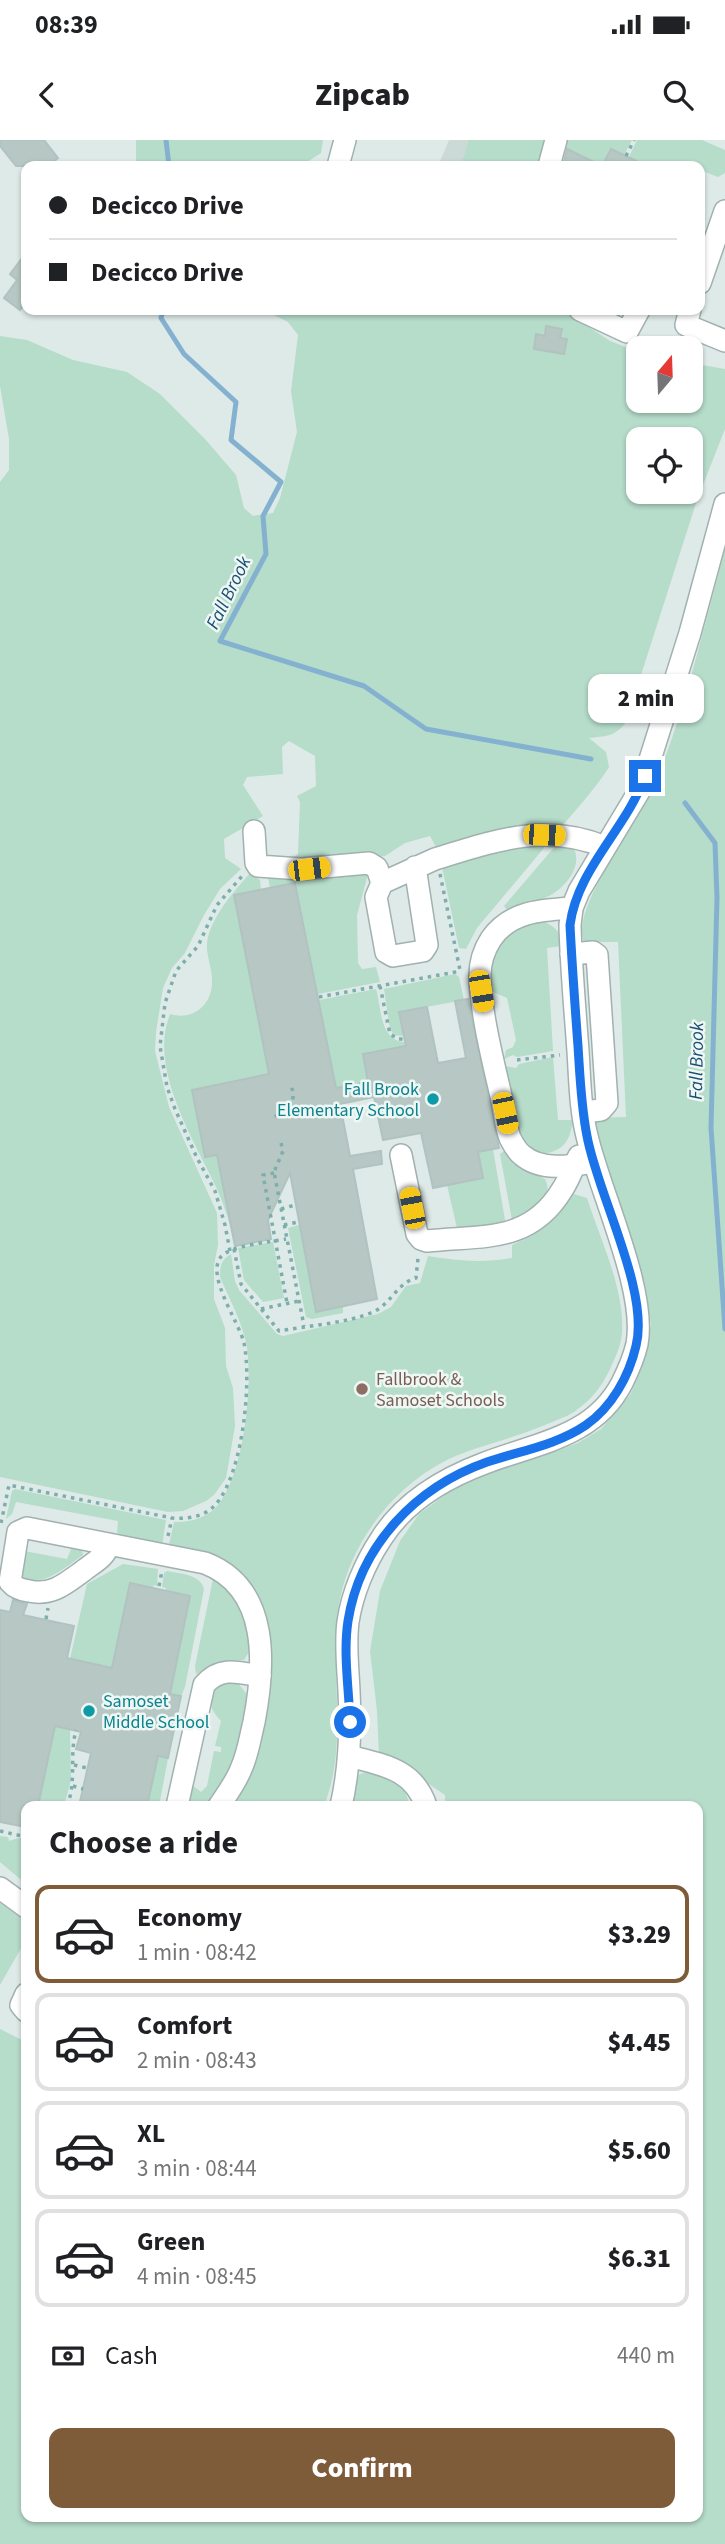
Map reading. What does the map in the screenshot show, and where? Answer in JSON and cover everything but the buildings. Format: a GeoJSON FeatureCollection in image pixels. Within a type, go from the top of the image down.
{"type":"FeatureCollection","features":[{"type":"Feature","properties":{"kind":"street"},"geometry":{"type":"LineString","coordinates":[[339,161],[345,140]]}},
{"type":"Feature","properties":{"kind":"street"},"geometry":{"type":"LineString","coordinates":[[550,161],[556,140]]}},
{"type":"Feature","properties":{"kind":"street"},"geometry":{"type":"LineString","coordinates":[[705,264],[725,211]]}},
{"type":"Feature","properties":{"kind":"street"},"geometry":{"type":"LineString","coordinates":[[591,315],[627,332],[637,315]]}},
{"type":"Feature","properties":{"kind":"street"},"geometry":{"type":"LineString","coordinates":[[689,315],[686,325],[725,341]]}},
{"type":"Feature","properties":{"kind":"street"},"geometry":{"type":"LineString","coordinates":[[342,1801],[349,1756],[348,1623],[368,1562],[382,1537],[423,1495],[450,1478],[485,1463],[557,1439],[587,1424],[615,1396],[629,1369],[637,1343],[638,1311],[584,1163],[587,1140],[571,954],[572,908],[579,891],[640,788],[690,633],[725,504]]}},
{"type":"Feature","properties":{"kind":"street"},"geometry":{"type":"LineString","coordinates":[[254,831],[256,863],[262,867],[293,869],[369,863],[377,868],[382,883],[376,897],[386,952],[393,956],[423,951],[427,945],[425,863]]}},
{"type":"Feature","properties":{"kind":"street"},"geometry":{"type":"LineString","coordinates":[[382,883],[425,863],[498,840],[533,835],[579,836],[606,847]]}},
{"type":"Feature","properties":{"kind":"street"},"geometry":{"type":"LineString","coordinates":[[572,908],[527,913],[508,922],[486,948],[480,976],[493,1061],[510,1136],[516,1149],[524,1157],[545,1166],[584,1163]]}},
{"type":"Feature","properties":{"kind":"street"},"geometry":{"type":"LineString","coordinates":[[401,1155],[417,1234],[427,1241],[496,1236],[519,1230],[537,1219],[555,1201],[584,1163]]}},
{"type":"Feature","properties":{"kind":"street"},"geometry":{"type":"LineString","coordinates":[[109,1544],[102,1557],[54,1591],[26,1591],[14,1587],[10,1582],[18,1532],[22,1528],[109,1544],[205,1563],[233,1579],[242,1589],[255,1614],[261,1644],[260,1676],[257,1706],[246,1757],[241,1771],[222,1801]]}},
{"type":"Feature","properties":{"kind":"street"},"geometry":{"type":"LineString","coordinates":[[178,1801],[204,1685],[215,1674],[223,1671],[260,1676]]}},
{"type":"Feature","properties":{"kind":"street"},"geometry":{"type":"LineString","coordinates":[[349,1756],[379,1764],[404,1775],[418,1787],[424,1801]]}},
{"type":"Feature","properties":{"kind":"street"},"geometry":{"type":"LineString","coordinates":[[0,1888],[21,1903]]}},
{"type":"Feature","properties":{"kind":"path"},"geometry":{"type":"LineString","coordinates":[[626,156],[634,140]]}},
{"type":"Feature","properties":{"kind":"path"},"geometry":{"type":"LineString","coordinates":[[256,863],[222,898],[198,946],[176,971],[165,1003],[160,1046],[167,1087],[197,1158],[215,1191],[241,1284],[279,1331],[362,1315],[386,1303],[405,1282],[416,1278],[421,1239]]}},
{"type":"Feature","properties":{"kind":"path"},"geometry":{"type":"LineString","coordinates":[[319,997],[463,971],[443,883],[425,863]]}},
{"type":"Feature","properties":{"kind":"path"},"geometry":{"type":"LineString","coordinates":[[380,986],[388,1030],[393,1037],[404,1039]]}},
{"type":"Feature","properties":{"kind":"path"},"geometry":{"type":"LineString","coordinates":[[517,1060],[553,1055]]}},
{"type":"Feature","properties":{"kind":"path"},"geometry":{"type":"LineString","coordinates":[[275,1117],[296,1101],[291,1083]]}},
{"type":"Feature","properties":{"kind":"path"},"geometry":{"type":"LineString","coordinates":[[281,1143],[282,1151],[274,1173],[304,1326]]}},
{"type":"Feature","properties":{"kind":"path"},"geometry":{"type":"LineString","coordinates":[[274,1173],[263,1175],[287,1303]]}},
{"type":"Feature","properties":{"kind":"path"},"geometry":{"type":"LineString","coordinates":[[269,1209],[295,1205]]}},
{"type":"Feature","properties":{"kind":"path"},"geometry":{"type":"LineString","coordinates":[[284,1225],[298,1222]]}},
{"type":"Feature","properties":{"kind":"path"},"geometry":{"type":"LineString","coordinates":[[1,1523],[9,1485],[172,1518],[192,1518],[216,1504],[229,1480],[240,1438],[245,1410],[246,1360],[239,1327],[224,1298],[218,1275],[220,1259],[232,1250],[286,1239]]}},
{"type":"Feature","properties":{"kind":"path"},"geometry":{"type":"LineString","coordinates":[[261,1309],[299,1301]]}},
{"type":"Feature","properties":{"kind":"path"},"geometry":{"type":"LineString","coordinates":[[166,1545],[172,1518]]}},
{"type":"Feature","properties":{"kind":"path"},"geometry":{"type":"LineString","coordinates":[[159,1586],[163,1568]]}},
{"type":"Feature","properties":{"kind":"path"},"geometry":{"type":"LineString","coordinates":[[68,1801],[73,1786],[76,1730]]}},
{"type":"Feature","properties":{"kind":"path"},"geometry":{"type":"LineString","coordinates":[[74,1765],[87,1768]]}},
{"type":"Feature","properties":{"kind":"path"},"geometry":{"type":"LineString","coordinates":[[73,1786],[83,1788]]}},
{"type":"Feature","properties":{"kind":"path"},"geometry":{"type":"LineString","coordinates":[[0,1831],[21,1836]]}},
{"type":"Feature","properties":{"kind":"shaded area"},"geometry":{"type":"Polygon","coordinates":[[[449,140],[532,140],[522,161],[440,161],[449,140]]]}},
{"type":"Feature","properties":{"kind":"green space"},"geometry":{"type":"Polygon","coordinates":[[[136,140],[323,140],[321,153],[309,161],[136,161],[136,140]]]}},
{"type":"Feature","properties":{"kind":"green space"},"geometry":{"type":"Polygon","coordinates":[[[469,140],[547,140],[541,161],[463,161],[469,140]]]}},
{"type":"Feature","properties":{"kind":"green space"},"geometry":{"type":"Polygon","coordinates":[[[563,140],[632,140],[624,155],[610,149],[604,161],[579,161],[581,156],[561,146],[563,140]]]}},
{"type":"Feature","properties":{"kind":"green space"},"geometry":{"type":"Polygon","coordinates":[[[637,140],[702,140],[725,150],[725,173],[718,177],[705,172],[705,161],[636,161],[629,157],[637,140]]]}},
{"type":"Feature","properties":{"kind":"green space"},"geometry":{"type":"Polygon","coordinates":[[[274,315],[571,315],[610,341],[626,347],[626,413],[704,413],[704,365],[725,369],[725,429],[703,485],[703,427],[626,427],[626,504],[696,504],[626,722],[614,733],[589,738],[606,752],[609,767],[563,825],[504,829],[437,849],[430,836],[405,843],[385,856],[285,864],[298,854],[300,802],[297,796],[316,786],[315,756],[289,741],[282,747],[283,774],[247,777],[243,785],[263,816],[224,839],[225,858],[241,869],[220,889],[185,953],[172,968],[163,988],[156,1032],[155,1051],[169,1107],[217,1213],[218,1245],[214,1265],[214,1299],[225,1328],[226,1366],[233,1388],[235,1426],[226,1478],[214,1495],[183,1511],[168,1512],[0,1477],[0,482],[9,470],[9,439],[0,386],[0,336],[27,340],[73,360],[127,372],[160,394],[236,475],[244,508],[253,516],[273,513],[280,498],[297,432],[291,391],[298,335],[288,322],[274,315]]]}},
{"type":"Feature","properties":{"kind":"green space"},"geometry":{"type":"Polygon","coordinates":[[[725,548],[725,2544],[0,2544],[0,2029],[21,2040],[21,2522],[703,2522],[703,1801],[445,1801],[445,1795],[410,1771],[379,1757],[370,1651],[380,1591],[400,1541],[419,1514],[456,1487],[492,1471],[578,1443],[601,1429],[630,1395],[642,1368],[651,1325],[645,1285],[592,1123],[594,1118],[626,1117],[618,942],[584,942],[582,929],[585,912],[602,875],[651,791],[679,718],[725,548]]]}},
{"type":"Feature","properties":{"kind":"green space"},"geometry":{"type":"Polygon","coordinates":[[[544,843],[544,848],[477,928],[466,949],[459,948],[442,867],[494,849],[544,843]]]}},
{"type":"Feature","properties":{"kind":"green space"},"geometry":{"type":"Polygon","coordinates":[[[557,844],[573,847],[576,854],[574,868],[567,882],[549,896],[507,910],[504,906],[557,844]]]}},
{"type":"Feature","properties":{"kind":"green space"},"geometry":{"type":"Polygon","coordinates":[[[355,868],[368,874],[357,915],[358,963],[362,969],[376,967],[380,982],[318,994],[296,883],[270,888],[268,877],[355,868]]]}},
{"type":"Feature","properties":{"kind":"green space"},"geometry":{"type":"Polygon","coordinates":[[[250,873],[260,880],[261,890],[234,895],[269,1074],[192,1091],[201,1120],[197,1121],[198,1126],[202,1126],[206,1145],[203,1146],[205,1157],[250,1149],[235,1246],[220,1196],[186,1127],[169,1081],[165,1035],[170,1014],[178,1016],[194,1013],[209,997],[212,980],[208,937],[220,911],[250,873]]]}},
{"type":"Feature","properties":{"kind":"green space"},"geometry":{"type":"Polygon","coordinates":[[[541,921],[557,930],[561,937],[561,946],[547,948],[553,1051],[517,1057],[513,1055],[504,1059],[506,1050],[513,1047],[516,1040],[507,998],[491,991],[494,953],[506,936],[541,921]]]}},
{"type":"Feature","properties":{"kind":"green space"},"geometry":{"type":"Polygon","coordinates":[[[455,974],[459,977],[464,1000],[399,1012],[404,1036],[394,1035],[390,1029],[384,989],[455,974]]]}},
{"type":"Feature","properties":{"kind":"green space"},"geometry":{"type":"Polygon","coordinates":[[[376,989],[386,1030],[390,1036],[405,1042],[406,1046],[363,1054],[368,1082],[336,1088],[319,1000],[376,989]]]}},
{"type":"Feature","properties":{"kind":"green space"},"geometry":{"type":"Polygon","coordinates":[[[553,1057],[558,1120],[573,1120],[570,1134],[563,1146],[544,1153],[528,1148],[520,1141],[511,1110],[505,1066],[516,1068],[519,1064],[553,1057]]]}},
{"type":"Feature","properties":{"kind":"green space"},"geometry":{"type":"Polygon","coordinates":[[[493,1149],[505,1220],[502,1225],[457,1228],[447,1185],[483,1178],[478,1152],[493,1149]]]}},
{"type":"Feature","properties":{"kind":"green space"},"geometry":{"type":"Polygon","coordinates":[[[504,1151],[515,1164],[545,1179],[547,1187],[547,1193],[539,1205],[512,1220],[500,1154],[504,1151]]]}},
{"type":"Feature","properties":{"kind":"green space"},"geometry":{"type":"Polygon","coordinates":[[[574,1194],[587,1198],[616,1282],[622,1317],[621,1338],[618,1352],[606,1376],[598,1390],[574,1412],[447,1460],[427,1471],[393,1501],[378,1518],[354,1557],[340,1599],[336,1636],[336,1751],[326,1801],[231,1801],[263,1611],[169,1545],[174,1522],[198,1518],[218,1505],[234,1472],[245,1427],[249,1380],[246,1342],[220,1277],[223,1261],[231,1254],[239,1290],[277,1334],[283,1336],[378,1314],[391,1307],[406,1286],[420,1283],[428,1256],[470,1261],[512,1258],[512,1245],[547,1224],[574,1194]]]}},
{"type":"Feature","properties":{"kind":"green space"},"geometry":{"type":"Polygon","coordinates":[[[299,1225],[316,1311],[343,1306],[343,1313],[312,1319],[306,1317],[288,1228],[299,1225]]]}},
{"type":"Feature","properties":{"kind":"green space"},"geometry":{"type":"Polygon","coordinates":[[[273,1242],[284,1298],[263,1302],[244,1280],[238,1248],[273,1242]]]}},
{"type":"Feature","properties":{"kind":"green space"},"geometry":{"type":"Polygon","coordinates":[[[15,1489],[166,1520],[162,1545],[120,1536],[117,1532],[118,1521],[16,1502],[12,1514],[6,1519],[12,1491],[15,1489]]]}},
{"type":"Feature","properties":{"kind":"green space"},"geometry":{"type":"Polygon","coordinates":[[[72,1547],[82,1549],[83,1555],[54,1575],[37,1580],[22,1576],[24,1551],[67,1559],[72,1547]]]}},
{"type":"Feature","properties":{"kind":"green space"},"geometry":{"type":"Polygon","coordinates":[[[123,1564],[158,1569],[157,1586],[154,1585],[112,1668],[70,1659],[87,1584],[123,1564]]]}},
{"type":"Feature","properties":{"kind":"green space"},"geometry":{"type":"Polygon","coordinates":[[[167,1571],[194,1578],[204,1589],[181,1696],[170,1694],[190,1596],[166,1591],[166,1588],[162,1587],[164,1573],[167,1571]]]}},
{"type":"Feature","properties":{"kind":"green space"},"geometry":{"type":"Polygon","coordinates":[[[213,1579],[230,1593],[241,1610],[247,1630],[249,1652],[244,1660],[217,1662],[196,1674],[195,1666],[213,1579]]]}},
{"type":"Feature","properties":{"kind":"green space"},"geometry":{"type":"Polygon","coordinates":[[[225,1681],[238,1683],[248,1696],[236,1759],[211,1801],[187,1801],[192,1785],[201,1792],[207,1786],[214,1751],[221,1752],[221,1747],[215,1746],[221,1721],[210,1702],[212,1689],[225,1681]]]}},
{"type":"Feature","properties":{"kind":"green space"},"geometry":{"type":"Polygon","coordinates":[[[55,1726],[70,1729],[71,1780],[65,1801],[39,1801],[55,1726]]]}},
{"type":"Feature","properties":{"kind":"green space"},"geometry":{"type":"Polygon","coordinates":[[[158,1756],[168,1758],[160,1801],[148,1801],[158,1756]]]}},
{"type":"Feature","properties":{"kind":"green space"},"geometry":{"type":"Polygon","coordinates":[[[371,1770],[403,1784],[408,1801],[352,1801],[358,1775],[371,1770]]]}},
{"type":"Feature","properties":{"kind":"green space"},"geometry":{"type":"Polygon","coordinates":[[[0,1836],[8,1837],[9,1841],[21,1838],[21,1880],[0,1862],[0,1836]]]}},
{"type":"Feature","properties":{"kind":"green space"},"geometry":{"type":"Polygon","coordinates":[[[0,1903],[21,1918],[21,1948],[0,1985],[0,1903]]]}},
{"type":"Feature","properties":{"kind":"waterway","name":"Fall Brook"},"geometry":{"type":"LineString","coordinates":[[166,140],[168,161]]}},
{"type":"Feature","properties":{"kind":"waterway","name":"Fall Brook"},"geometry":{"type":"LineString","coordinates":[[162,315],[161,318],[184,354],[236,402],[231,440],[281,482],[263,516],[266,554],[220,641],[364,686],[426,729],[591,759]]}},
{"type":"Feature","properties":{"kind":"waterway","name":"Fall Brook"},"geometry":{"type":"LineString","coordinates":[[685,803],[715,843],[717,898],[711,1128],[725,1329]]}},
{"type":"Feature","properties":{"kind":"place","name":"Fall Brook Elementary School"},"geometry":{"type":"Point","coordinates":[433,1099]}},
{"type":"Feature","properties":{"kind":"place","name":"Fallbrook & Samoset Schools"},"geometry":{"type":"Point","coordinates":[362,1389]}},
{"type":"Feature","properties":{"kind":"place","name":"Samoset Middle School"},"geometry":{"type":"Point","coordinates":[89,1711]}},
{"type":"Feature","properties":{"kind":"route"},"geometry":{"type":"LineString","coordinates":[[350,1722],[348,1623],[368,1562],[382,1537],[423,1495],[450,1478],[485,1463],[546,1444],[587,1424],[615,1396],[629,1369],[637,1343],[638,1311],[587,1140],[581,1105],[570,925],[572,908],[579,891],[635,800],[645,776]]}}]}
